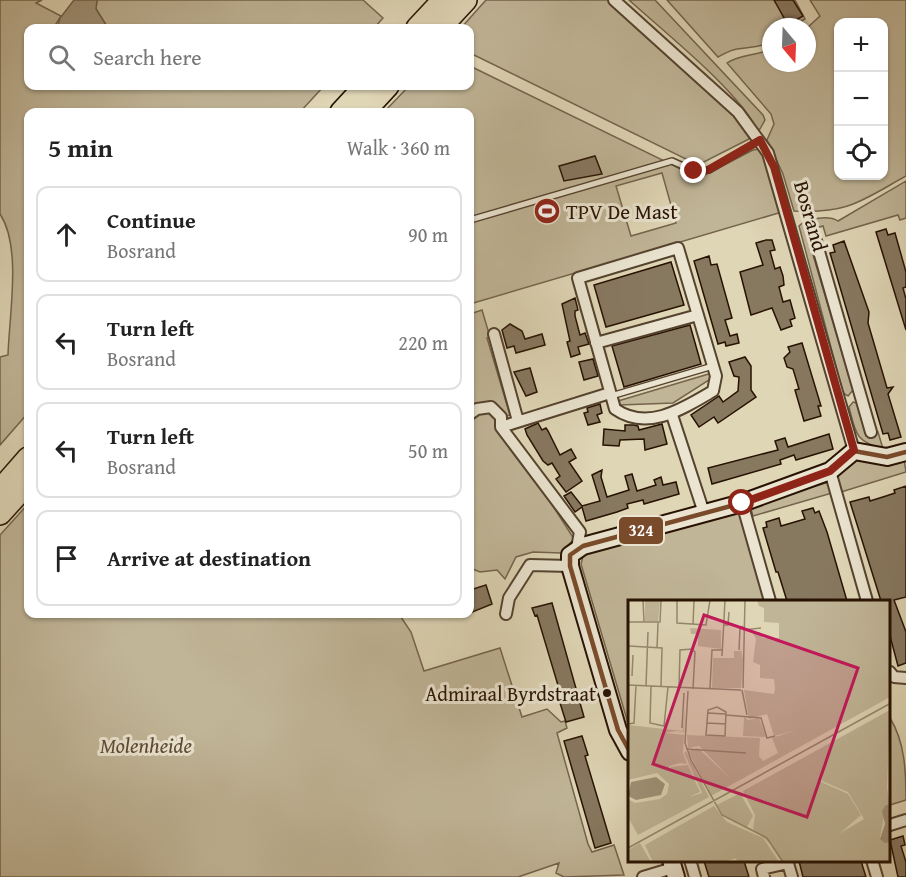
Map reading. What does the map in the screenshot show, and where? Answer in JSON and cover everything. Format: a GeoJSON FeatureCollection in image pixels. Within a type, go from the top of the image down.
{"type":"FeatureCollection","features":[{"type":"Feature","properties":{"kind":"highway"},"geometry":{"type":"LineString","coordinates":[[421,24],[443,0]]}},
{"type":"Feature","properties":{"kind":"highway"},"geometry":{"type":"LineString","coordinates":[[444,24],[466,0]]}},
{"type":"Feature","properties":{"kind":"highway"},"geometry":{"type":"LineString","coordinates":[[345,108],[361,90]]}},
{"type":"Feature","properties":{"kind":"highway"},"geometry":{"type":"LineString","coordinates":[[368,108],[384,90]]}},
{"type":"Feature","properties":{"kind":"highway"},"geometry":{"type":"LineString","coordinates":[[0,490],[24,463]]}},
{"type":"Feature","properties":{"kind":"highway"},"geometry":{"type":"LineString","coordinates":[[0,514],[24,487]]}},
{"type":"Feature","properties":{"kind":"street","name":"Bosrand"},"geometry":{"type":"LineString","coordinates":[[614,0],[731,105],[760,140],[774,167],[854,450]]}},
{"type":"Feature","properties":{"kind":"street","name":"Bosrand"},"geometry":{"type":"LineString","coordinates":[[816,241],[871,432]]}},
{"type":"Feature","properties":{"kind":"street"},"geometry":{"type":"LineString","coordinates":[[678,248],[698,315],[716,376],[713,391],[672,415],[625,416],[615,409],[578,278],[678,248]]}},
{"type":"Feature","properties":{"kind":"street"},"geometry":{"type":"LineString","coordinates":[[596,343],[698,315]]}},
{"type":"Feature","properties":{"kind":"street"},"geometry":{"type":"LineString","coordinates":[[494,334],[518,421]]}},
{"type":"Feature","properties":{"kind":"street"},"geometry":{"type":"LineString","coordinates":[[840,400],[860,394]]}},
{"type":"Feature","properties":{"kind":"street"},"geometry":{"type":"LineString","coordinates":[[501,427],[611,395]]}},
{"type":"Feature","properties":{"kind":"street"},"geometry":{"type":"LineString","coordinates":[[474,411],[491,407],[501,417],[501,427],[580,532],[577,548]]}},
{"type":"Feature","properties":{"kind":"street"},"geometry":{"type":"LineString","coordinates":[[672,415],[704,513]]}},
{"type":"Feature","properties":{"kind":"street"},"geometry":{"type":"LineString","coordinates":[[628,748],[618,730],[570,566],[570,555],[577,548],[742,503],[830,471],[854,450],[887,457],[906,452]]}},
{"type":"Feature","properties":{"kind":"street"},"geometry":{"type":"LineString","coordinates":[[830,471],[867,600]]}},
{"type":"Feature","properties":{"kind":"street"},"geometry":{"type":"LineString","coordinates":[[742,503],[770,600]]}},
{"type":"Feature","properties":{"kind":"street"},"geometry":{"type":"LineString","coordinates":[[506,614],[509,598],[530,565],[570,566]]}},
{"type":"Feature","properties":{"kind":"street"},"geometry":{"type":"LineString","coordinates":[[891,673],[894,677],[906,678]]}},
{"type":"Feature","properties":{"kind":"street"},"geometry":{"type":"LineString","coordinates":[[891,825],[906,820]]}},
{"type":"Feature","properties":{"kind":"street"},"geometry":{"type":"LineString","coordinates":[[690,862],[695,877]]}},
{"type":"Feature","properties":{"kind":"street"},"geometry":{"type":"LineString","coordinates":[[764,877],[762,869],[787,862],[792,877]]}},
{"type":"Feature","properties":{"kind":"street"},"geometry":{"type":"LineString","coordinates":[[872,862],[877,877]]}},
{"type":"Feature","properties":{"kind":"street"},"geometry":{"type":"LineString","coordinates":[[643,877],[673,869]]}},
{"type":"Feature","properties":{"kind":"lane"},"geometry":{"type":"LineString","coordinates":[[474,219],[672,161],[694,171],[708,170],[760,140]]}},
{"type":"Feature","properties":{"kind":"lane"},"geometry":{"type":"LineString","coordinates":[[611,395],[713,366]]}},
{"type":"Feature","properties":{"kind":"green space"},"geometry":{"type":"Polygon","coordinates":[[[0,0],[42,0],[36,3],[61,16],[56,24],[24,24],[24,90],[320,90],[304,108],[24,108],[24,418],[0,445],[0,357],[8,355],[13,282],[11,244],[0,214],[0,0]]]}},
{"type":"Feature","properties":{"kind":"green space"},"geometry":{"type":"Polygon","coordinates":[[[97,0],[363,0],[383,18],[378,24],[105,24],[96,9],[97,0]]]}},
{"type":"Feature","properties":{"kind":"green space"},"geometry":{"type":"Polygon","coordinates":[[[486,0],[610,0],[724,103],[748,133],[749,139],[698,165],[474,55],[474,24],[465,24],[486,0]]]}},
{"type":"Feature","properties":{"kind":"green space"},"geometry":{"type":"Polygon","coordinates":[[[629,0],[655,0],[763,115],[765,120],[760,129],[757,130],[748,114],[718,80],[629,0]]]}},
{"type":"Feature","properties":{"kind":"green space"},"geometry":{"type":"Polygon","coordinates":[[[667,0],[795,0],[804,18],[762,18],[762,45],[734,50],[718,57],[667,0]]]}},
{"type":"Feature","properties":{"kind":"green space"},"geometry":{"type":"Polygon","coordinates":[[[810,0],[906,0],[906,176],[865,199],[841,208],[794,211],[783,174],[767,140],[774,124],[771,114],[727,63],[737,58],[762,52],[762,72],[816,72],[816,20],[820,16],[810,0]]]}},
{"type":"Feature","properties":{"kind":"green space"},"geometry":{"type":"Polygon","coordinates":[[[474,68],[699,178],[759,149],[771,173],[782,212],[474,303],[474,108],[388,108],[405,90],[474,90],[474,68]],[[662,173],[616,186],[631,236],[676,223],[662,173]]]}},
{"type":"Feature","properties":{"kind":"green space"},"geometry":{"type":"Polygon","coordinates":[[[906,181],[906,218],[900,220],[898,215],[826,236],[823,226],[806,231],[853,390],[848,396],[843,393],[799,226],[818,218],[838,221],[906,181]]]}},
{"type":"Feature","properties":{"kind":"green space"},"geometry":{"type":"Polygon","coordinates":[[[482,310],[490,337],[487,338],[510,415],[507,416],[493,404],[485,402],[474,408],[474,313],[482,310]]]}},
{"type":"Feature","properties":{"kind":"green space"},"geometry":{"type":"Polygon","coordinates":[[[712,373],[709,380],[673,403],[620,405],[618,401],[712,373]]]}},
{"type":"Feature","properties":{"kind":"green space"},"geometry":{"type":"Polygon","coordinates":[[[853,402],[857,403],[866,436],[878,432],[883,449],[867,443],[858,435],[849,407],[853,402]]]}},
{"type":"Feature","properties":{"kind":"green space"},"geometry":{"type":"Polygon","coordinates":[[[482,412],[491,414],[499,421],[574,539],[561,553],[533,552],[516,557],[505,579],[497,570],[480,572],[474,570],[474,418],[482,412]]]}},
{"type":"Feature","properties":{"kind":"green space"},"geometry":{"type":"Polygon","coordinates":[[[858,457],[904,459],[906,472],[841,492],[837,476],[858,457]]]}},
{"type":"Feature","properties":{"kind":"green space"},"geometry":{"type":"Polygon","coordinates":[[[829,482],[832,493],[753,516],[750,505],[829,482]]]}},
{"type":"Feature","properties":{"kind":"green space","name":"Molenheide"},"geometry":{"type":"Polygon","coordinates":[[[24,508],[24,618],[402,618],[411,632],[424,671],[500,648],[522,717],[547,709],[561,722],[565,721],[567,728],[557,733],[588,844],[592,852],[614,845],[624,875],[564,877],[556,873],[559,863],[518,877],[0,877],[0,535],[24,508]]]}},
{"type":"Feature","properties":{"kind":"green space"},"geometry":{"type":"Polygon","coordinates":[[[733,511],[741,513],[766,600],[628,600],[628,723],[581,564],[583,556],[590,551],[733,511]]]}},
{"type":"Feature","properties":{"kind":"green space"},"geometry":{"type":"Polygon","coordinates":[[[891,720],[902,747],[906,800],[891,805],[891,720]]]}},
{"type":"Feature","properties":{"kind":"shaded area"},"geometry":{"type":"Polygon","coordinates":[[[74,0],[97,0],[96,9],[105,24],[58,24],[74,0]]]}},
{"type":"Feature","properties":{"kind":"building"},"geometry":{"type":"Polygon","coordinates":[[[774,0],[793,0],[803,16],[784,18],[774,0]]]}},
{"type":"Feature","properties":{"kind":"building"},"geometry":{"type":"Polygon","coordinates":[[[595,156],[602,174],[564,181],[559,166],[595,156]]]}},
{"type":"Feature","properties":{"kind":"building"},"geometry":{"type":"Polygon","coordinates":[[[886,229],[888,235],[895,233],[906,272],[906,287],[903,288],[906,299],[906,330],[876,232],[886,229]]]}},
{"type":"Feature","properties":{"kind":"building"},"geometry":{"type":"Polygon","coordinates":[[[772,240],[775,250],[770,251],[775,269],[780,267],[783,276],[784,285],[779,287],[783,302],[790,300],[795,318],[790,320],[792,326],[781,330],[772,308],[751,315],[740,272],[763,265],[756,243],[772,240]]]}},
{"type":"Feature","properties":{"kind":"building"},"geometry":{"type":"Polygon","coordinates":[[[844,241],[869,312],[868,323],[887,388],[893,387],[888,394],[901,437],[890,440],[888,433],[883,434],[830,253],[835,252],[833,245],[844,241]]]}},
{"type":"Feature","properties":{"kind":"building"},"geometry":{"type":"Polygon","coordinates":[[[709,256],[711,265],[717,264],[732,318],[725,320],[730,336],[737,334],[739,343],[726,346],[725,342],[718,344],[694,261],[709,256]]]}},
{"type":"Feature","properties":{"kind":"building"},"geometry":{"type":"Polygon","coordinates":[[[671,262],[684,305],[606,327],[594,285],[671,262]]]}},
{"type":"Feature","properties":{"kind":"building"},"geometry":{"type":"Polygon","coordinates":[[[575,298],[578,310],[575,311],[575,316],[580,335],[585,333],[589,344],[578,347],[580,354],[571,357],[562,304],[575,298]]]}},
{"type":"Feature","properties":{"kind":"building"},"geometry":{"type":"Polygon","coordinates":[[[510,324],[522,331],[525,339],[542,334],[545,345],[516,353],[514,346],[507,348],[502,330],[510,324]]]}},
{"type":"Feature","properties":{"kind":"building"},"geometry":{"type":"Polygon","coordinates":[[[690,325],[701,364],[624,387],[612,346],[690,325]]]}},
{"type":"Feature","properties":{"kind":"building"},"geometry":{"type":"Polygon","coordinates":[[[802,343],[821,406],[818,406],[821,416],[804,421],[795,390],[799,389],[793,369],[787,367],[784,358],[790,352],[788,347],[802,343]]]}},
{"type":"Feature","properties":{"kind":"building"},"geometry":{"type":"Polygon","coordinates":[[[745,357],[751,366],[751,390],[756,397],[718,423],[714,417],[699,427],[691,415],[719,396],[723,402],[738,391],[739,377],[734,376],[729,362],[745,357]]]}},
{"type":"Feature","properties":{"kind":"building"},"geometry":{"type":"Polygon","coordinates":[[[593,359],[598,376],[584,380],[579,362],[593,359]]]}},
{"type":"Feature","properties":{"kind":"building"},"geometry":{"type":"Polygon","coordinates":[[[530,368],[537,392],[526,396],[514,372],[530,368]]]}},
{"type":"Feature","properties":{"kind":"building"},"geometry":{"type":"Polygon","coordinates":[[[600,404],[602,413],[597,415],[600,422],[588,425],[584,413],[588,412],[587,408],[600,404]]]}},
{"type":"Feature","properties":{"kind":"building"},"geometry":{"type":"Polygon","coordinates":[[[538,423],[542,430],[546,428],[560,455],[571,449],[576,458],[569,462],[582,481],[566,492],[556,479],[560,476],[552,463],[548,465],[543,461],[527,435],[525,429],[538,423]]]}},
{"type":"Feature","properties":{"kind":"building"},"geometry":{"type":"Polygon","coordinates":[[[662,424],[667,444],[645,450],[644,439],[620,440],[619,446],[603,445],[604,429],[625,431],[625,425],[634,425],[638,426],[639,430],[662,424]]]}},
{"type":"Feature","properties":{"kind":"building"},"geometry":{"type":"Polygon","coordinates":[[[829,434],[833,449],[796,460],[794,455],[780,460],[781,464],[712,484],[708,468],[778,450],[775,441],[785,438],[788,447],[829,434]]]}},
{"type":"Feature","properties":{"kind":"building"},"geometry":{"type":"Polygon","coordinates":[[[602,470],[601,477],[607,497],[629,490],[625,476],[632,474],[637,491],[656,485],[654,480],[661,477],[663,485],[676,482],[679,494],[644,504],[643,500],[627,504],[628,508],[586,521],[582,507],[575,512],[564,496],[571,492],[582,506],[600,501],[592,475],[602,470]]]}},
{"type":"Feature","properties":{"kind":"building"},"geometry":{"type":"Polygon","coordinates":[[[906,486],[906,597],[894,600],[906,632],[906,663],[898,666],[891,640],[891,600],[881,600],[850,502],[869,497],[870,501],[895,493],[894,490],[906,486]]]}},
{"type":"Feature","properties":{"kind":"building"},"geometry":{"type":"Polygon","coordinates":[[[813,508],[815,513],[819,511],[847,600],[787,600],[763,528],[767,527],[766,522],[779,518],[781,526],[805,519],[802,511],[813,508]]]}},
{"type":"Feature","properties":{"kind":"building"},"geometry":{"type":"Polygon","coordinates":[[[486,585],[492,604],[474,611],[474,589],[486,585]]]}},
{"type":"Feature","properties":{"kind":"building"},"geometry":{"type":"Polygon","coordinates":[[[552,603],[584,717],[566,722],[560,703],[563,702],[537,615],[535,616],[532,608],[552,603]]]}},
{"type":"Feature","properties":{"kind":"building"},"geometry":{"type":"Polygon","coordinates":[[[582,736],[588,755],[585,756],[611,843],[595,848],[564,741],[582,736]]]}},
{"type":"Feature","properties":{"kind":"building"},"geometry":{"type":"Polygon","coordinates":[[[903,836],[905,845],[901,846],[906,862],[906,877],[898,877],[891,840],[903,836]]]}},
{"type":"Feature","properties":{"kind":"building"},"geometry":{"type":"Polygon","coordinates":[[[704,862],[744,862],[749,877],[709,877],[704,862]]]}},
{"type":"Feature","properties":{"kind":"building"},"geometry":{"type":"Polygon","coordinates":[[[799,862],[861,862],[866,877],[803,877],[799,862]]]}},
{"type":"Feature","properties":{"kind":"transit line","name":"324"},"geometry":{"type":"LineString","coordinates":[[628,748],[618,730],[570,566],[570,555],[583,546],[742,503],[830,471],[854,451],[887,457],[906,452]]}},
{"type":"Feature","properties":{"kind":"place","name":"TPV De Mast"},"geometry":{"type":"Point","coordinates":[547,211]}},
{"type":"Feature","properties":{"kind":"place","name":"Admiraal Byrdstraat"},"geometry":{"type":"Point","coordinates":[607,693]}},
{"type":"Feature","properties":{"kind":"route"},"geometry":{"type":"LineString","coordinates":[[694,171],[708,170],[760,140],[768,153],[774,167],[854,450],[830,471],[742,503]]}}]}
